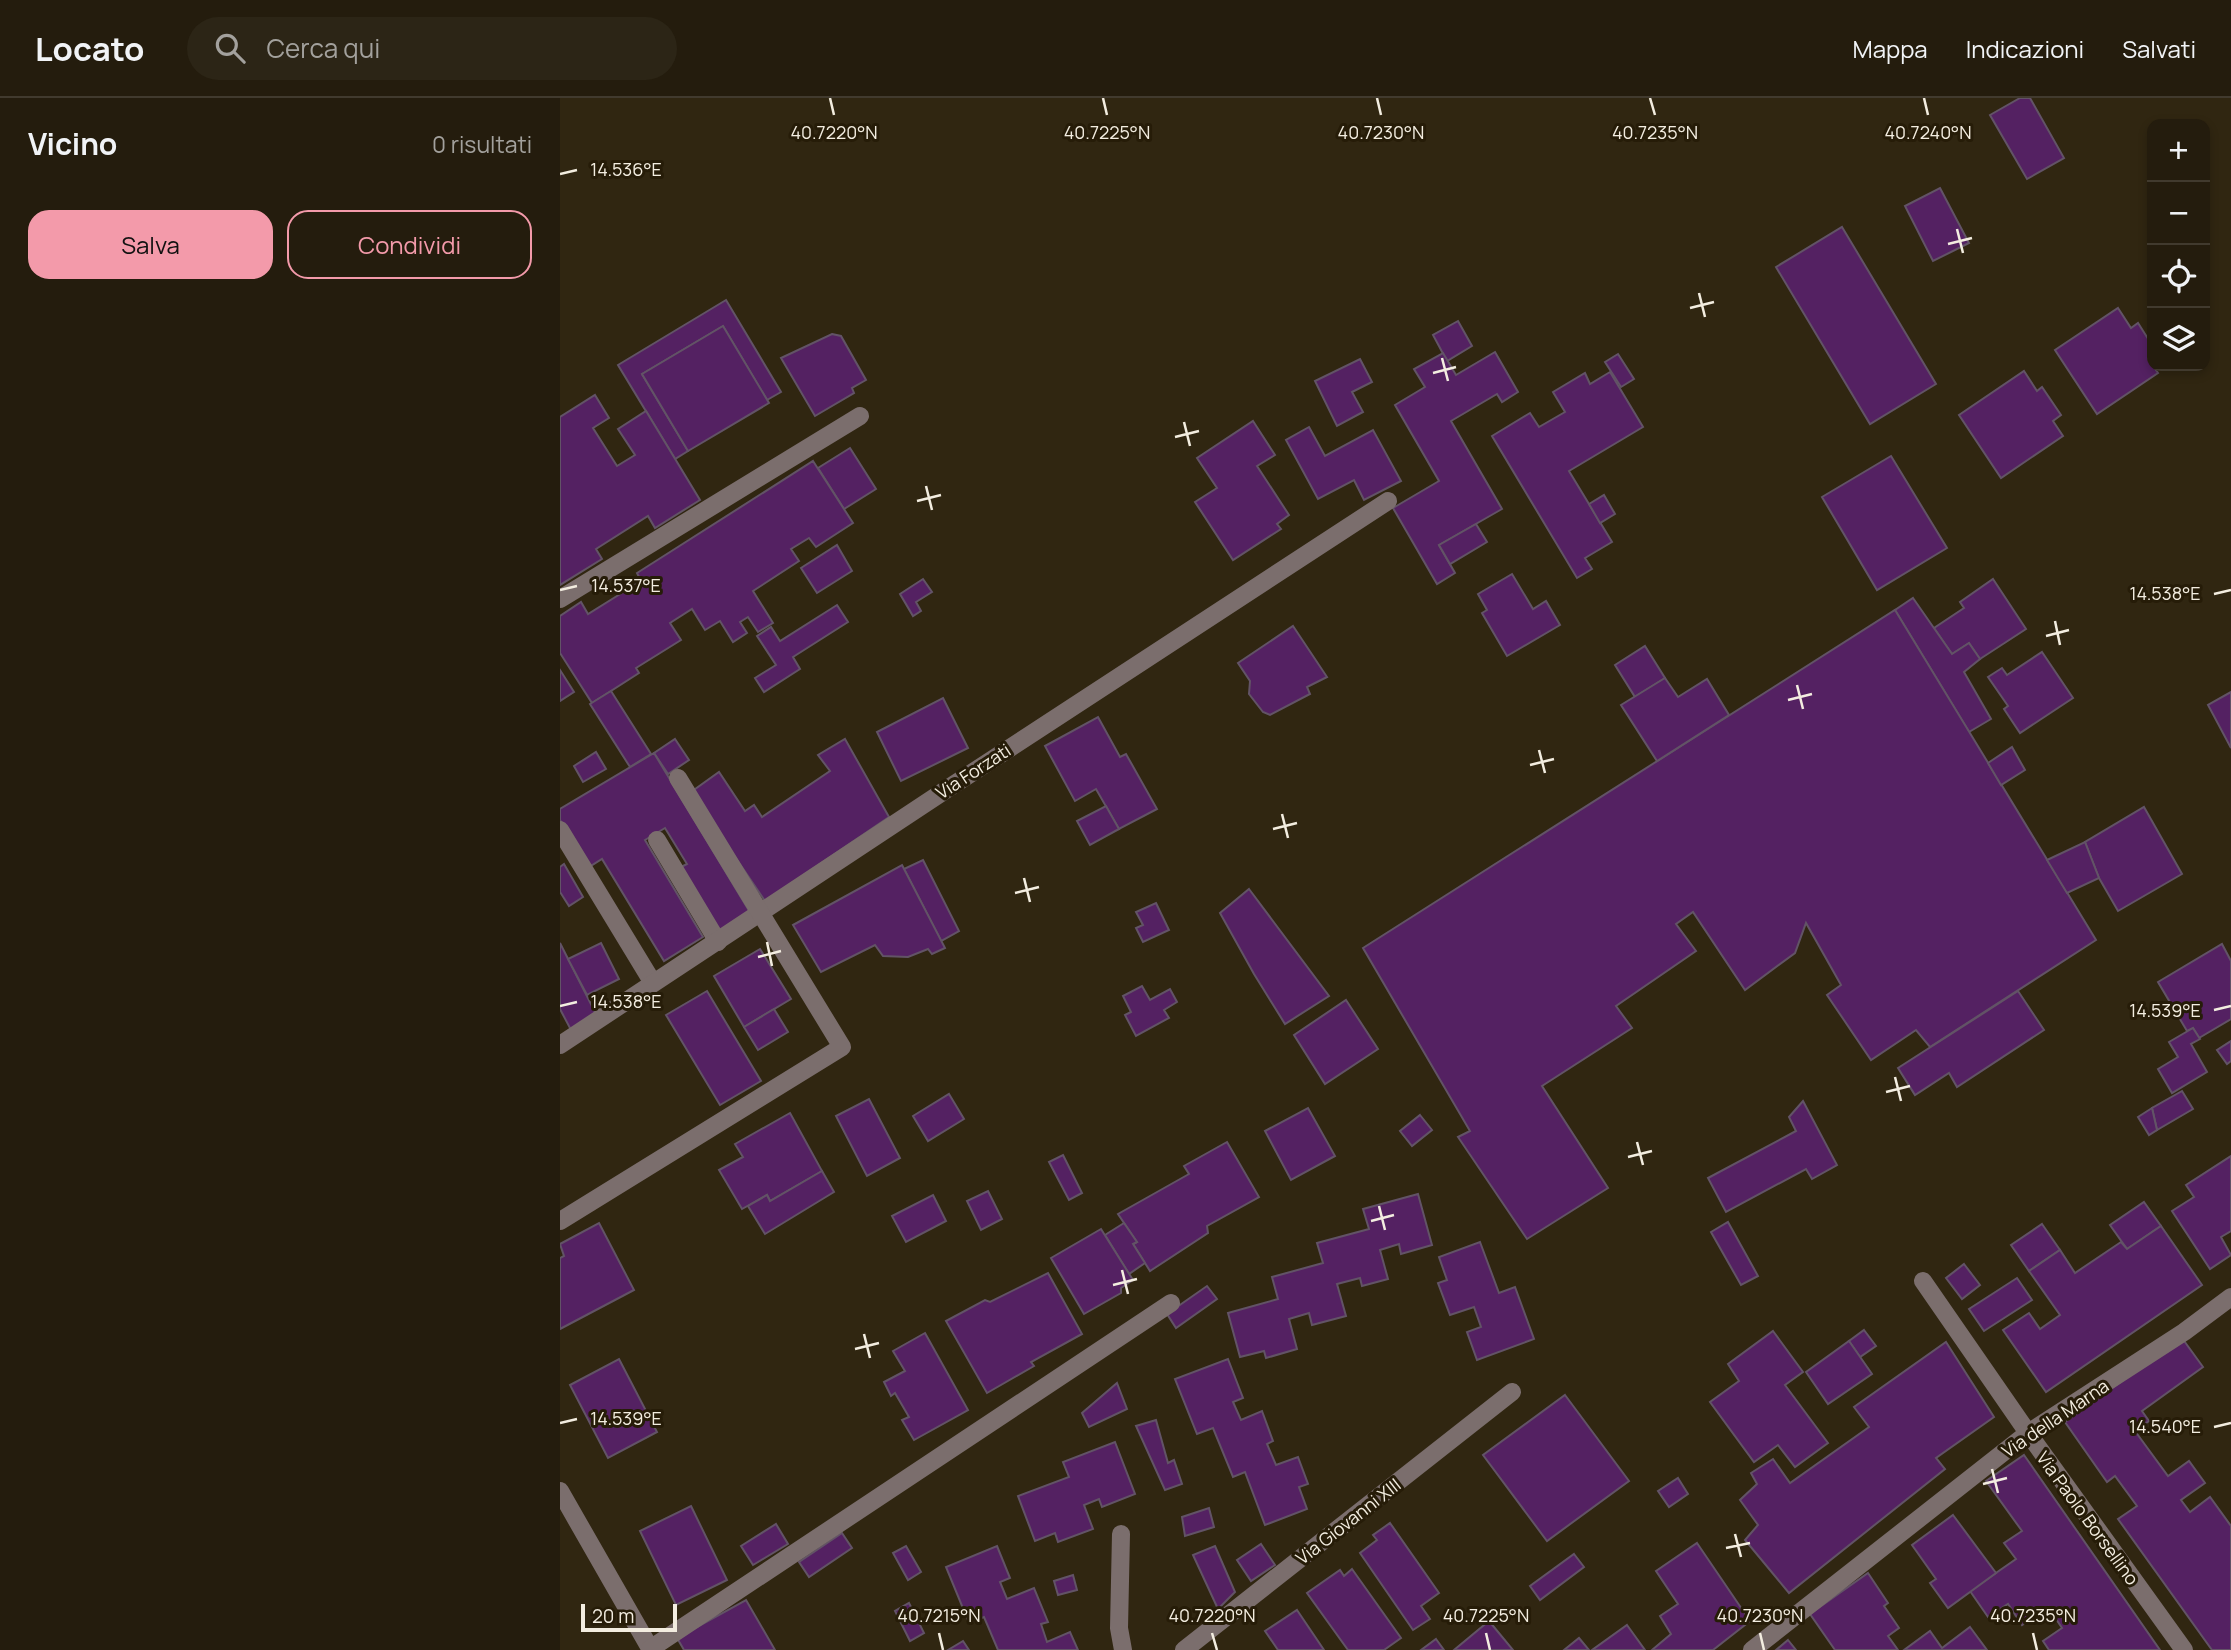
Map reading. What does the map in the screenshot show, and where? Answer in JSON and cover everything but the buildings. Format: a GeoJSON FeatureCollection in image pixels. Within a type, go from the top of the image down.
{"type":"FeatureCollection","features":[{"type":"Feature","properties":{"kind":"street"},"geometry":{"type":"LineString","coordinates":[[560,599],[860,416]]}},
{"type":"Feature","properties":{"kind":"street","name":"Via Forzati"},"geometry":{"type":"LineString","coordinates":[[560,1045],[1388,501]]}},
{"type":"Feature","properties":{"kind":"street"},"geometry":{"type":"LineString","coordinates":[[560,1222],[842,1047],[678,778]]}},
{"type":"Feature","properties":{"kind":"street"},"geometry":{"type":"LineString","coordinates":[[560,831],[653,984]]}},
{"type":"Feature","properties":{"kind":"street"},"geometry":{"type":"LineString","coordinates":[[657,840],[718,942]]}},
{"type":"Feature","properties":{"kind":"street","name":"Via Paolo Borsellino"},"geometry":{"type":"LineString","coordinates":[[1923,1281],[2184,1650]]}},
{"type":"Feature","properties":{"kind":"street","name":"Via della Marna"},"geometry":{"type":"LineString","coordinates":[[1752,1650],[2028,1433],[2184,1332],[2231,1297]]}},
{"type":"Feature","properties":{"kind":"street"},"geometry":{"type":"LineString","coordinates":[[560,1491],[651,1649],[1171,1303]]}},
{"type":"Feature","properties":{"kind":"street","name":"Via Giovanni XIII"},"geometry":{"type":"LineString","coordinates":[[1184,1650],[1512,1392]]}},
{"type":"Feature","properties":{"kind":"street"},"geometry":{"type":"LineString","coordinates":[[1121,1534],[1119,1628],[1123,1650]]}}]}
